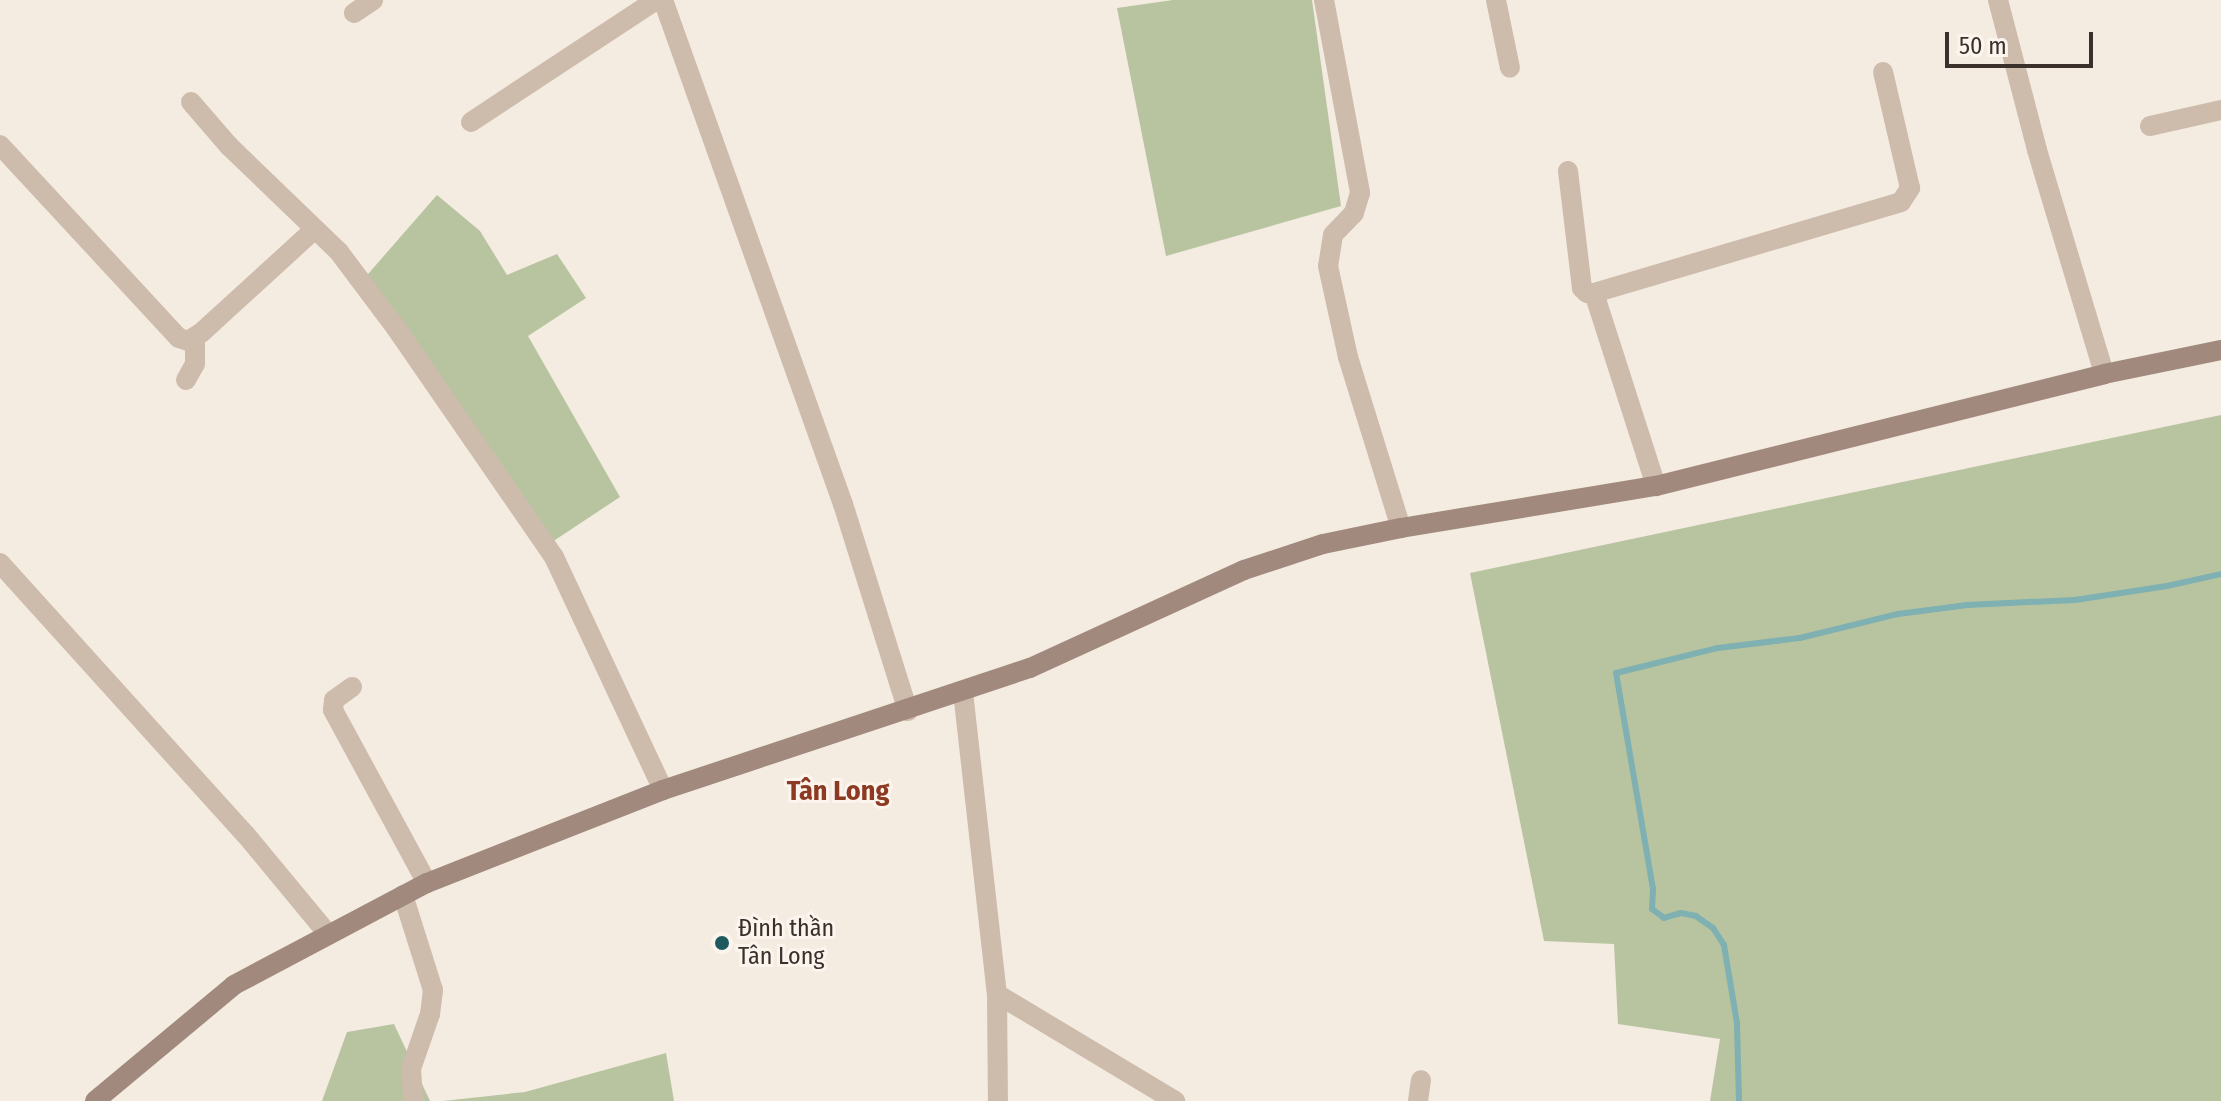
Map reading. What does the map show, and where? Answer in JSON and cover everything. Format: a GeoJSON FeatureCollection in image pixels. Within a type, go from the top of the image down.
{"type":"FeatureCollection","features":[{"type":"Feature","properties":{"kind":"street"},"geometry":{"type":"LineString","coordinates":[[354,13],[373,0]]}},
{"type":"Feature","properties":{"kind":"street"},"geometry":{"type":"LineString","coordinates":[[471,122],[656,0]]}},
{"type":"Feature","properties":{"kind":"street"},"geometry":{"type":"LineString","coordinates":[[663,0],[843,504],[908,711]]}},
{"type":"Feature","properties":{"kind":"street"},"geometry":{"type":"LineString","coordinates":[[1324,0],[1360,193],[1354,213],[1333,235],[1328,266],[1348,357],[1401,528]]}},
{"type":"Feature","properties":{"kind":"street"},"geometry":{"type":"LineString","coordinates":[[1496,0],[1510,68]]}},
{"type":"Feature","properties":{"kind":"street"},"geometry":{"type":"LineString","coordinates":[[1998,0],[2037,150],[2104,374]]}},
{"type":"Feature","properties":{"kind":"street"},"geometry":{"type":"LineString","coordinates":[[1568,171],[1582,288],[1587,293],[1901,202],[1910,188],[1883,72]]}},
{"type":"Feature","properties":{"kind":"street"},"geometry":{"type":"LineString","coordinates":[[191,102],[229,146],[339,252],[396,328],[554,557],[663,790]]}},
{"type":"Feature","properties":{"kind":"street"},"geometry":{"type":"LineString","coordinates":[[2150,126],[2221,110]]}},
{"type":"Feature","properties":{"kind":"street"},"geometry":{"type":"LineString","coordinates":[[0,145],[170,332],[188,341],[315,229]]}},
{"type":"Feature","properties":{"kind":"street"},"geometry":{"type":"LineString","coordinates":[[1594,293],[1656,486]]}},
{"type":"Feature","properties":{"kind":"street"},"geometry":{"type":"LineString","coordinates":[[186,380],[195,364],[195,337]]}},
{"type":"Feature","properties":{"kind":"street"},"geometry":{"type":"LineString","coordinates":[[95,1101],[234,985],[427,883],[663,790],[1030,668],[1244,570],[1323,544],[1401,528],[1656,486],[2104,374],[2221,350]]}},
{"type":"Feature","properties":{"kind":"street"},"geometry":{"type":"LineString","coordinates":[[0,563],[246,835],[328,934]]}},
{"type":"Feature","properties":{"kind":"street"},"geometry":{"type":"LineString","coordinates":[[352,687],[334,700],[333,710],[427,883]]}},
{"type":"Feature","properties":{"kind":"street"},"geometry":{"type":"LineString","coordinates":[[963,692],[997,994],[998,1101]]}},
{"type":"Feature","properties":{"kind":"street"},"geometry":{"type":"LineString","coordinates":[[403,895],[433,990],[430,1014],[411,1069],[413,1101]]}},
{"type":"Feature","properties":{"kind":"street"},"geometry":{"type":"LineString","coordinates":[[997,994],[1175,1101]]}},
{"type":"Feature","properties":{"kind":"street"},"geometry":{"type":"LineString","coordinates":[[1418,1101],[1421,1080]]}},
{"type":"Feature","properties":{"kind":"green space"},"geometry":{"type":"Polygon","coordinates":[[[1173,0],[1312,0],[1341,206],[1166,256],[1117,8],[1173,0]]]}},
{"type":"Feature","properties":{"kind":"green space"},"geometry":{"type":"Polygon","coordinates":[[[437,195],[480,231],[507,275],[557,254],[586,298],[528,336],[620,497],[552,542],[362,281],[437,195]]]}},
{"type":"Feature","properties":{"kind":"green space"},"geometry":{"type":"Polygon","coordinates":[[[2221,415],[2221,1101],[1710,1101],[1720,1039],[1618,1024],[1614,944],[1544,941],[1470,573],[2221,415]]]}},
{"type":"Feature","properties":{"kind":"green space"},"geometry":{"type":"Polygon","coordinates":[[[394,1024],[430,1101],[322,1101],[347,1032],[394,1024]]]}},
{"type":"Feature","properties":{"kind":"green space"},"geometry":{"type":"Polygon","coordinates":[[[666,1053],[674,1101],[443,1101],[525,1092],[666,1053]]]}},
{"type":"Feature","properties":{"kind":"waterway"},"geometry":{"type":"LineString","coordinates":[[1739,1101],[1737,1023],[1724,945],[1713,928],[1696,916],[1681,913],[1664,918],[1652,909],[1653,889],[1616,673],[1718,648],[1800,638],[1898,614],[1967,605],[2075,600],[2221,574]]}},
{"type":"Feature","properties":{"kind":"place","name":"Đình thần Tân Long"},"geometry":{"type":"Point","coordinates":[722,943]}},
{"type":"Feature","properties":{"kind":"district","name":"Tân Long"},"geometry":{"type":"Point","coordinates":[838,791]}}]}
